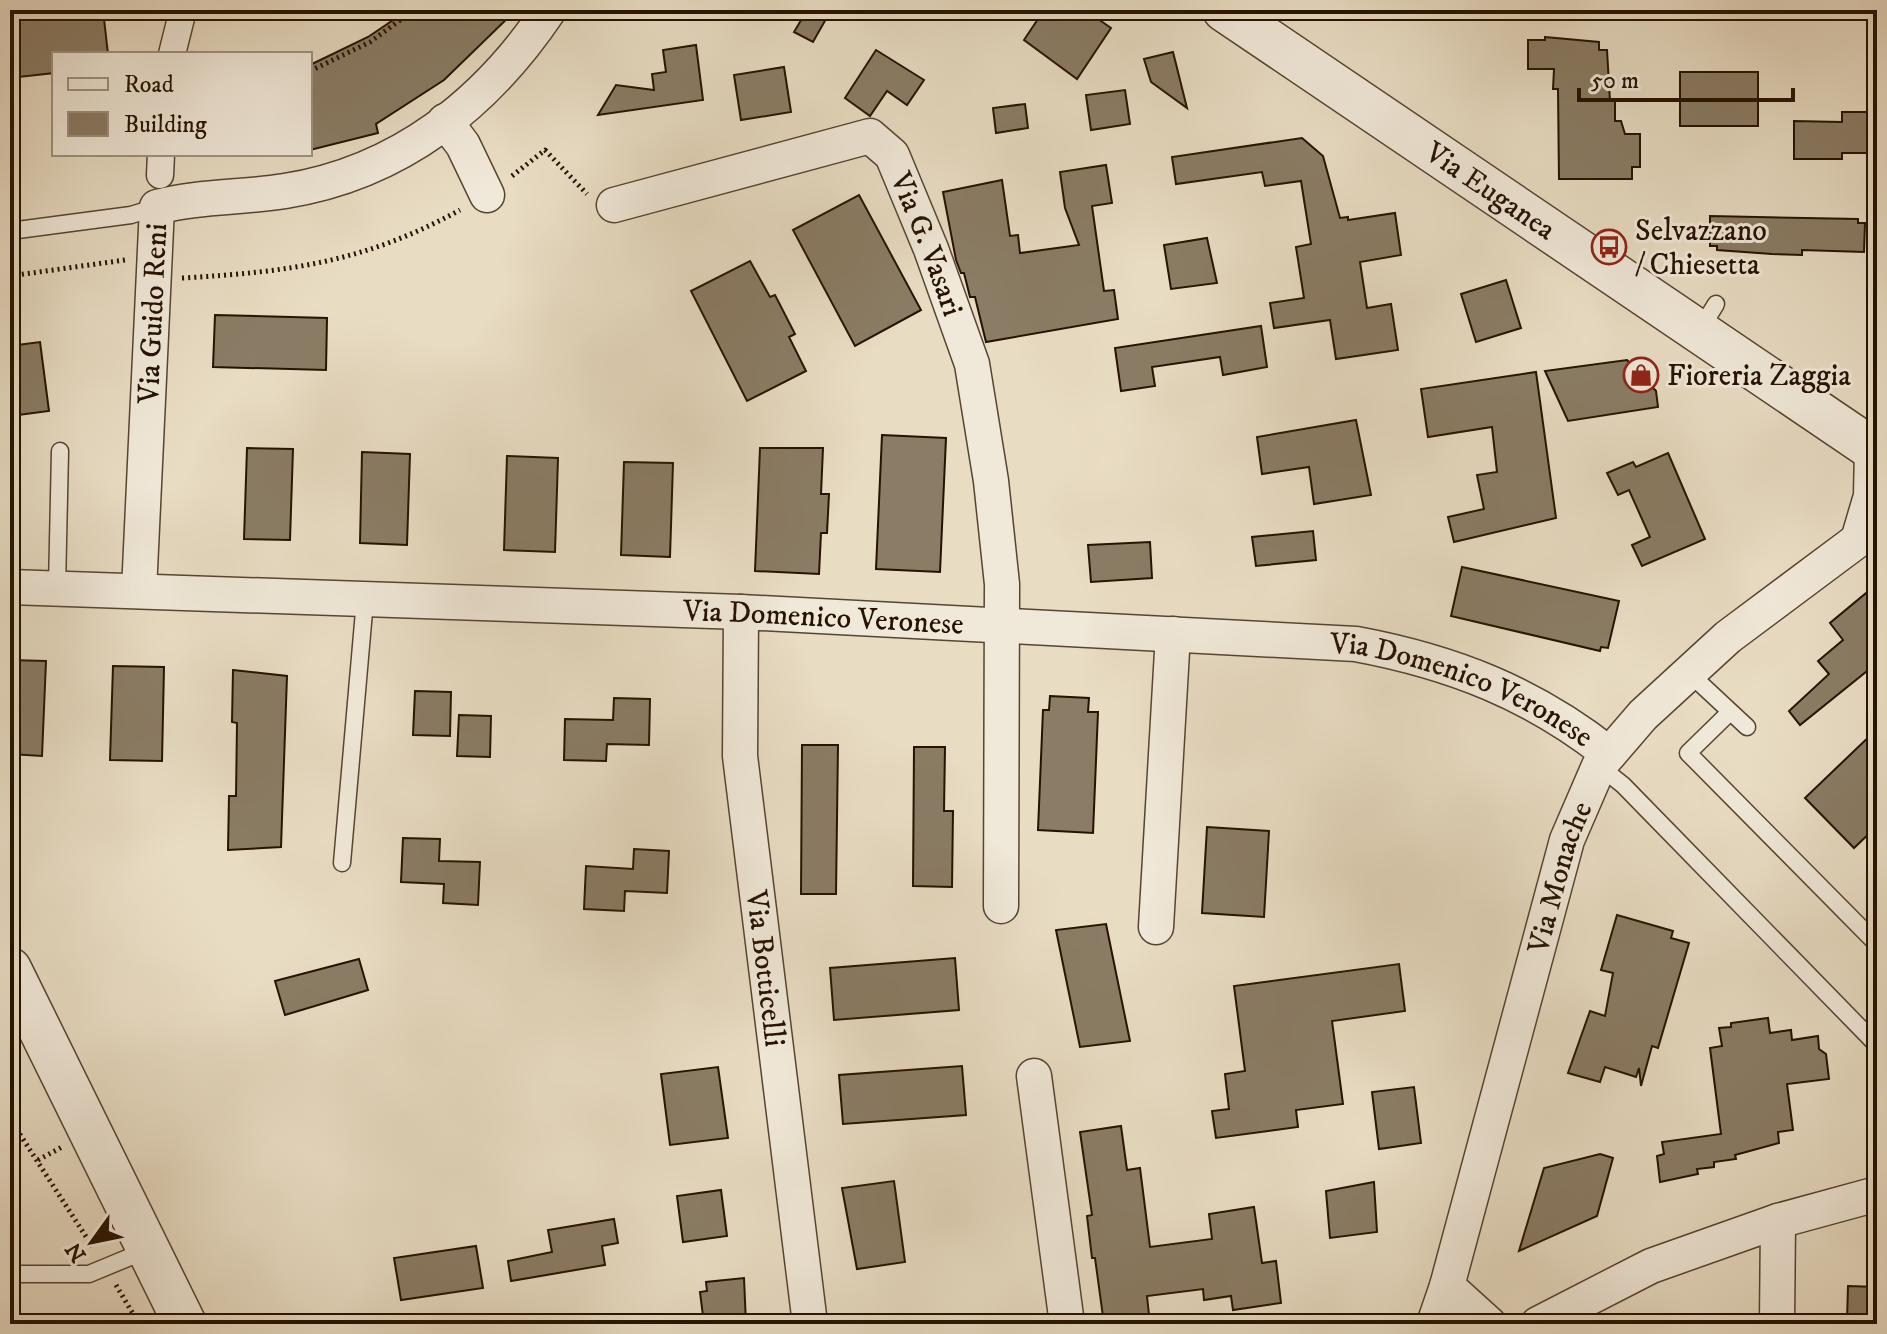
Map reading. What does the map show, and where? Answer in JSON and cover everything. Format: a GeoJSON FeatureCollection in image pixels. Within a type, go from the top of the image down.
{"type":"FeatureCollection","features":[{"type":"Feature","properties":{"kind":"street"},"geometry":{"type":"LineString","coordinates":[[172,52],[183,10]]}},
{"type":"Feature","properties":{"kind":"street","name":"Via Guido Reni"},"geometry":{"type":"LineString","coordinates":[[159,179],[177,201],[286,191],[331,181],[384,161],[489,88],[549,10]]}},
{"type":"Feature","properties":{"kind":"street","name":"Via Euganea"},"geometry":{"type":"LineString","coordinates":[[1224,10],[1707,318],[1868,439]]}},
{"type":"Feature","properties":{"kind":"street"},"geometry":{"type":"LineString","coordinates":[[445,121],[463,145],[487,195]]}},
{"type":"Feature","properties":{"kind":"street","name":"Via G. Vasari"},"geometry":{"type":"LineString","coordinates":[[614,205],[870,136],[892,155],[931,249],[972,364],[991,481],[1002,584],[1002,625]]}},
{"type":"Feature","properties":{"kind":"street","name":"Via Guido Reni"},"geometry":{"type":"LineString","coordinates":[[139,591],[141,270],[159,179]]}},
{"type":"Feature","properties":{"kind":"street","name":"Via Monache"},"geometry":{"type":"LineString","coordinates":[[1434,1324],[1447,1286],[1567,840],[1604,760],[1728,637],[1867,536],[1871,496],[1868,439]]}},
{"type":"Feature","properties":{"kind":"street","name":"Via Domenico Veronese"},"geometry":{"type":"LineString","coordinates":[[10,587],[741,612],[1356,644],[1396,651],[1489,679],[1546,710],[1604,760]]}},
{"type":"Feature","properties":{"kind":"street","name":"Via Botticelli"},"geometry":{"type":"LineString","coordinates":[[741,612],[740,756],[810,1324]]}},
{"type":"Feature","properties":{"kind":"street"},"geometry":{"type":"LineString","coordinates":[[1001,906],[1002,625]]}},
{"type":"Feature","properties":{"kind":"street"},"geometry":{"type":"LineString","coordinates":[[1156,927],[1173,634]]}},
{"type":"Feature","properties":{"kind":"street"},"geometry":{"type":"LineString","coordinates":[[10,969],[185,1324]]}},
{"type":"Feature","properties":{"kind":"street"},"geometry":{"type":"LineString","coordinates":[[1034,1076],[1067,1324]]}},
{"type":"Feature","properties":{"kind":"street"},"geometry":{"type":"LineString","coordinates":[[1538,1324],[1651,1266],[1778,1221],[1877,1194]]}},
{"type":"Feature","properties":{"kind":"street"},"geometry":{"type":"LineString","coordinates":[[1777,1324],[1778,1221]]}},
{"type":"Feature","properties":{"kind":"street"},"geometry":{"type":"LineString","coordinates":[[1447,1286],[1489,1324]]}},
{"type":"Feature","properties":{"kind":"lane"},"geometry":{"type":"LineString","coordinates":[[10,231],[131,215],[159,179]]}},
{"type":"Feature","properties":{"kind":"lane"},"geometry":{"type":"LineString","coordinates":[[57,587],[60,451]]}},
{"type":"Feature","properties":{"kind":"lane"},"geometry":{"type":"LineString","coordinates":[[342,863],[365,600]]}},
{"type":"Feature","properties":{"kind":"lane"},"geometry":{"type":"LineString","coordinates":[[1689,673],[1747,727]]}},
{"type":"Feature","properties":{"kind":"lane"},"geometry":{"type":"LineString","coordinates":[[1730,712],[1688,753],[1877,944]]}},
{"type":"Feature","properties":{"kind":"lane"},"geometry":{"type":"LineString","coordinates":[[1604,760],[1623,785],[1873,1041],[1877,1037]]}},
{"type":"Feature","properties":{"kind":"lane"},"geometry":{"type":"LineString","coordinates":[[10,1274],[89,1274],[148,1250]]}},
{"type":"Feature","properties":{"kind":"path"},"geometry":{"type":"LineString","coordinates":[[403,10],[408,17]]}},
{"type":"Feature","properties":{"kind":"path"},"geometry":{"type":"LineString","coordinates":[[312,70],[327,66],[408,17],[414,10]]}},
{"type":"Feature","properties":{"kind":"path"},"geometry":{"type":"LineString","coordinates":[[10,276],[141,270],[267,274],[326,264],[421,231],[487,195],[545,150],[600,208],[614,205]]}},
{"type":"Feature","properties":{"kind":"path"},"geometry":{"type":"LineString","coordinates":[[10,1119],[139,1324]]}},
{"type":"Feature","properties":{"kind":"building"},"geometry":{"type":"Polygon","coordinates":[[[10,10],[103,10],[108,52],[52,52],[52,73],[10,78],[10,10]]]}},
{"type":"Feature","properties":{"kind":"building"},"geometry":{"type":"Polygon","coordinates":[[[408,10],[516,10],[444,80],[376,124],[378,133],[312,150],[312,64],[368,37],[408,10]]]}},
{"type":"Feature","properties":{"kind":"building"},"geometry":{"type":"Polygon","coordinates":[[[807,10],[826,19],[813,42],[794,32],[807,10]]]}},
{"type":"Feature","properties":{"kind":"building"},"geometry":{"type":"Polygon","coordinates":[[[1044,10],[1085,10],[1111,28],[1077,79],[1024,40],[1044,10]]]}},
{"type":"Feature","properties":{"kind":"building"},"geometry":{"type":"Polygon","coordinates":[[[1545,37],[1599,42],[1599,50],[1607,50],[1610,101],[1615,101],[1615,121],[1621,121],[1625,134],[1640,134],[1640,167],[1632,167],[1632,179],[1559,179],[1558,89],[1553,89],[1554,69],[1528,69],[1528,40],[1545,40],[1545,37]]]}},
{"type":"Feature","properties":{"kind":"building"},"geometry":{"type":"Polygon","coordinates":[[[696,45],[703,100],[598,115],[616,85],[654,90],[652,74],[666,72],[663,50],[696,45]]]}},
{"type":"Feature","properties":{"kind":"building"},"geometry":{"type":"Polygon","coordinates":[[[876,50],[924,80],[907,105],[887,91],[870,116],[845,98],[876,50]]]}},
{"type":"Feature","properties":{"kind":"building"},"geometry":{"type":"Polygon","coordinates":[[[1173,52],[1187,108],[1151,82],[1144,59],[1173,52]]]}},
{"type":"Feature","properties":{"kind":"building"},"geometry":{"type":"Polygon","coordinates":[[[784,67],[791,112],[741,120],[734,75],[784,67]]]}},
{"type":"Feature","properties":{"kind":"building"},"geometry":{"type":"Polygon","coordinates":[[[1680,72],[1758,72],[1758,126],[1680,126],[1680,72]]]}},
{"type":"Feature","properties":{"kind":"building"},"geometry":{"type":"Polygon","coordinates":[[[1125,90],[1130,124],[1091,130],[1086,95],[1125,90]]]}},
{"type":"Feature","properties":{"kind":"building"},"geometry":{"type":"Polygon","coordinates":[[[1025,104],[1028,128],[996,133],[993,108],[1025,104]]]}},
{"type":"Feature","properties":{"kind":"building"},"geometry":{"type":"Polygon","coordinates":[[[1842,112],[1877,112],[1877,153],[1842,153],[1842,159],[1794,159],[1794,121],[1842,122],[1842,112]]]}},
{"type":"Feature","properties":{"kind":"building"},"geometry":{"type":"Polygon","coordinates":[[[1302,138],[1323,156],[1340,218],[1348,217],[1348,220],[1395,213],[1401,255],[1360,262],[1367,308],[1391,304],[1398,350],[1336,359],[1330,320],[1274,328],[1270,303],[1304,298],[1296,247],[1311,244],[1301,181],[1265,186],[1262,172],[1176,184],[1172,157],[1302,138]]]}},
{"type":"Feature","properties":{"kind":"building"},"geometry":{"type":"Polygon","coordinates":[[[1106,165],[1112,203],[1092,206],[1104,291],[1114,290],[1118,319],[986,342],[975,297],[970,297],[964,273],[961,273],[956,260],[943,192],[1002,180],[1010,236],[1018,235],[1020,253],[1079,245],[1065,208],[1060,172],[1106,165]]]}},
{"type":"Feature","properties":{"kind":"building"},"geometry":{"type":"Polygon","coordinates":[[[859,195],[921,310],[855,346],[793,230],[859,195]]]}},
{"type":"Feature","properties":{"kind":"building"},"geometry":{"type":"Polygon","coordinates":[[[1710,216],[1858,219],[1858,223],[1865,223],[1864,252],[1802,250],[1802,255],[1717,250],[1717,246],[1710,246],[1710,216]]]}},
{"type":"Feature","properties":{"kind":"building"},"geometry":{"type":"Polygon","coordinates":[[[1207,238],[1217,283],[1171,289],[1164,245],[1207,238]]]}},
{"type":"Feature","properties":{"kind":"building"},"geometry":{"type":"Polygon","coordinates":[[[750,261],[770,297],[775,295],[795,334],[789,337],[806,371],[747,401],[691,291],[750,261]]]}},
{"type":"Feature","properties":{"kind":"building"},"geometry":{"type":"Polygon","coordinates":[[[1506,280],[1521,328],[1476,342],[1461,294],[1506,280]]]}},
{"type":"Feature","properties":{"kind":"building"},"geometry":{"type":"Polygon","coordinates":[[[215,315],[327,318],[326,370],[213,367],[215,315]]]}},
{"type":"Feature","properties":{"kind":"building"},"geometry":{"type":"Polygon","coordinates":[[[1261,326],[1267,367],[1223,375],[1220,357],[1152,367],[1155,386],[1121,391],[1115,348],[1261,326]]]}},
{"type":"Feature","properties":{"kind":"building"},"geometry":{"type":"Polygon","coordinates":[[[40,342],[49,411],[10,416],[10,346],[40,342]]]}},
{"type":"Feature","properties":{"kind":"building"},"geometry":{"type":"Polygon","coordinates":[[[1627,360],[1656,391],[1658,407],[1568,421],[1545,371],[1627,360]]]}},
{"type":"Feature","properties":{"kind":"building"},"geometry":{"type":"Polygon","coordinates":[[[1536,372],[1556,518],[1454,542],[1448,517],[1484,509],[1477,475],[1497,472],[1492,427],[1428,437],[1421,389],[1536,372]]]}},
{"type":"Feature","properties":{"kind":"building"},"geometry":{"type":"Polygon","coordinates":[[[1356,420],[1371,495],[1314,504],[1309,467],[1262,474],[1257,437],[1356,420]]]}},
{"type":"Feature","properties":{"kind":"building"},"geometry":{"type":"Polygon","coordinates":[[[882,435],[946,438],[940,572],[876,569],[882,435]]]}},
{"type":"Feature","properties":{"kind":"building"},"geometry":{"type":"Polygon","coordinates":[[[247,448],[293,449],[290,540],[244,539],[247,448]]]}},
{"type":"Feature","properties":{"kind":"building"},"geometry":{"type":"Polygon","coordinates":[[[760,448],[823,448],[821,494],[829,494],[827,533],[821,533],[819,574],[755,571],[760,448]]]}},
{"type":"Feature","properties":{"kind":"building"},"geometry":{"type":"Polygon","coordinates":[[[362,452],[410,454],[407,545],[360,543],[362,452]]]}},
{"type":"Feature","properties":{"kind":"building"},"geometry":{"type":"Polygon","coordinates":[[[1668,453],[1705,539],[1642,566],[1632,545],[1650,537],[1629,490],[1618,495],[1607,473],[1633,462],[1636,467],[1668,453]]]}},
{"type":"Feature","properties":{"kind":"building"},"geometry":{"type":"Polygon","coordinates":[[[507,456],[558,458],[555,552],[504,550],[507,456]]]}},
{"type":"Feature","properties":{"kind":"building"},"geometry":{"type":"Polygon","coordinates":[[[624,462],[673,463],[670,557],[621,555],[624,462]]]}},
{"type":"Feature","properties":{"kind":"building"},"geometry":{"type":"Polygon","coordinates":[[[1313,531],[1316,560],[1256,566],[1252,537],[1313,531]]]}},
{"type":"Feature","properties":{"kind":"building"},"geometry":{"type":"Polygon","coordinates":[[[1150,542],[1152,578],[1091,582],[1088,545],[1150,542]]]}},
{"type":"Feature","properties":{"kind":"building"},"geometry":{"type":"Polygon","coordinates":[[[1462,567],[1619,601],[1608,648],[1601,647],[1600,651],[1451,616],[1462,567]]]}},
{"type":"Feature","properties":{"kind":"building"},"geometry":{"type":"Polygon","coordinates":[[[1877,584],[1877,663],[1800,725],[1789,711],[1829,674],[1818,661],[1843,640],[1830,623],[1877,584]]]}},
{"type":"Feature","properties":{"kind":"building"},"geometry":{"type":"Polygon","coordinates":[[[10,660],[46,661],[42,756],[10,754],[10,660]]]}},
{"type":"Feature","properties":{"kind":"building"},"geometry":{"type":"Polygon","coordinates":[[[113,666],[164,667],[162,761],[110,760],[113,666]]]}},
{"type":"Feature","properties":{"kind":"building"},"geometry":{"type":"Polygon","coordinates":[[[233,670],[287,676],[281,847],[228,850],[229,796],[236,796],[237,723],[232,722],[233,670]]]}},
{"type":"Feature","properties":{"kind":"building"},"geometry":{"type":"Polygon","coordinates":[[[415,691],[451,692],[450,736],[413,735],[415,691]]]}},
{"type":"Feature","properties":{"kind":"building"},"geometry":{"type":"Polygon","coordinates":[[[1050,696],[1089,698],[1088,712],[1098,712],[1093,833],[1038,830],[1043,710],[1049,710],[1050,696]]]}},
{"type":"Feature","properties":{"kind":"building"},"geometry":{"type":"Polygon","coordinates":[[[614,698],[650,699],[649,745],[607,744],[606,761],[564,760],[565,719],[613,720],[614,698]]]}},
{"type":"Feature","properties":{"kind":"building"},"geometry":{"type":"Polygon","coordinates":[[[459,715],[491,716],[490,757],[457,756],[459,715]]]}},
{"type":"Feature","properties":{"kind":"building"},"geometry":{"type":"Polygon","coordinates":[[[1877,729],[1877,826],[1854,848],[1805,798],[1877,729]]]}},
{"type":"Feature","properties":{"kind":"building"},"geometry":{"type":"Polygon","coordinates":[[[802,745],[838,745],[836,894],[801,894],[802,745]]]}},
{"type":"Feature","properties":{"kind":"building"},"geometry":{"type":"Polygon","coordinates":[[[914,747],[945,747],[944,811],[953,811],[952,887],[913,886],[914,747]]]}},
{"type":"Feature","properties":{"kind":"building"},"geometry":{"type":"Polygon","coordinates":[[[1207,827],[1269,831],[1264,917],[1202,913],[1207,827]]]}},
{"type":"Feature","properties":{"kind":"building"},"geometry":{"type":"Polygon","coordinates":[[[403,838],[440,839],[439,861],[480,862],[478,905],[443,903],[444,884],[401,882],[403,838]]]}},
{"type":"Feature","properties":{"kind":"building"},"geometry":{"type":"Polygon","coordinates":[[[634,849],[669,851],[667,893],[625,891],[624,911],[584,909],[586,866],[633,869],[634,849]]]}},
{"type":"Feature","properties":{"kind":"building"},"geometry":{"type":"Polygon","coordinates":[[[1617,915],[1673,931],[1671,938],[1689,943],[1658,1048],[1652,1046],[1641,1086],[1639,1068],[1636,1077],[1605,1067],[1600,1082],[1568,1073],[1590,1011],[1605,1016],[1613,973],[1601,970],[1617,915]]]}},
{"type":"Feature","properties":{"kind":"building"},"geometry":{"type":"Polygon","coordinates":[[[1106,924],[1130,1041],[1080,1047],[1056,930],[1106,924]]]}},
{"type":"Feature","properties":{"kind":"building"},"geometry":{"type":"Polygon","coordinates":[[[955,958],[959,1010],[834,1020],[830,968],[955,958]]]}},
{"type":"Feature","properties":{"kind":"building"},"geometry":{"type":"Polygon","coordinates":[[[359,959],[368,990],[285,1015],[275,981],[359,959]]]}},
{"type":"Feature","properties":{"kind":"building"},"geometry":{"type":"Polygon","coordinates":[[[1399,964],[1405,1011],[1332,1021],[1343,1104],[1296,1110],[1298,1127],[1216,1138],[1212,1111],[1229,1109],[1225,1074],[1245,1071],[1234,986],[1399,964]]]}},
{"type":"Feature","properties":{"kind":"building"},"geometry":{"type":"Polygon","coordinates":[[[1768,1018],[1770,1033],[1791,1030],[1792,1040],[1818,1036],[1819,1049],[1826,1054],[1829,1079],[1787,1084],[1793,1130],[1778,1132],[1779,1143],[1735,1155],[1736,1159],[1714,1162],[1714,1167],[1697,1169],[1698,1174],[1660,1182],[1657,1156],[1664,1154],[1662,1142],[1721,1134],[1710,1048],[1722,1046],[1719,1028],[1731,1027],[1731,1023],[1768,1018]]]}},
{"type":"Feature","properties":{"kind":"building"},"geometry":{"type":"Polygon","coordinates":[[[962,1066],[966,1115],[843,1124],[839,1075],[962,1066]]]}},
{"type":"Feature","properties":{"kind":"building"},"geometry":{"type":"Polygon","coordinates":[[[718,1067],[728,1138],[670,1145],[661,1074],[718,1067]]]}},
{"type":"Feature","properties":{"kind":"building"},"geometry":{"type":"Polygon","coordinates":[[[1414,1087],[1421,1143],[1379,1149],[1372,1092],[1414,1087]]]}},
{"type":"Feature","properties":{"kind":"building"},"geometry":{"type":"Polygon","coordinates":[[[1121,1126],[1127,1170],[1140,1168],[1150,1247],[1212,1239],[1209,1214],[1254,1207],[1262,1263],[1276,1261],[1281,1303],[1233,1310],[1231,1296],[1204,1300],[1203,1289],[1147,1296],[1150,1324],[1104,1324],[1095,1258],[1092,1258],[1087,1216],[1092,1215],[1080,1132],[1121,1126]]]}},
{"type":"Feature","properties":{"kind":"building"},"geometry":{"type":"Polygon","coordinates":[[[1600,1154],[1613,1158],[1597,1216],[1519,1251],[1544,1168],[1600,1154]]]}},
{"type":"Feature","properties":{"kind":"building"},"geometry":{"type":"Polygon","coordinates":[[[894,1181],[905,1262],[857,1269],[842,1188],[894,1181]]]}},
{"type":"Feature","properties":{"kind":"building"},"geometry":{"type":"Polygon","coordinates":[[[1374,1182],[1377,1232],[1330,1238],[1326,1191],[1374,1182]]]}},
{"type":"Feature","properties":{"kind":"building"},"geometry":{"type":"Polygon","coordinates":[[[721,1190],[727,1236],[683,1242],[677,1196],[721,1190]]]}},
{"type":"Feature","properties":{"kind":"building"},"geometry":{"type":"Polygon","coordinates":[[[614,1219],[618,1243],[602,1246],[605,1265],[511,1281],[508,1261],[552,1252],[548,1230],[614,1219]]]}},
{"type":"Feature","properties":{"kind":"building"},"geometry":{"type":"Polygon","coordinates":[[[476,1246],[483,1288],[401,1300],[394,1258],[476,1246]]]}},
{"type":"Feature","properties":{"kind":"building"},"geometry":{"type":"Polygon","coordinates":[[[744,1278],[746,1324],[704,1324],[700,1292],[707,1291],[706,1282],[744,1278]]]}},
{"type":"Feature","properties":{"kind":"building"},"geometry":{"type":"Polygon","coordinates":[[[1848,1286],[1877,1287],[1877,1324],[1850,1324],[1847,1321],[1848,1286]]]}},
{"type":"Feature","properties":{"kind":"place","name":"Selvazzano / Chiesetta"},"geometry":{"type":"Point","coordinates":[1609,247]}},
{"type":"Feature","properties":{"kind":"place","name":"Fioreria Zaggia"},"geometry":{"type":"Point","coordinates":[1641,375]}}]}
